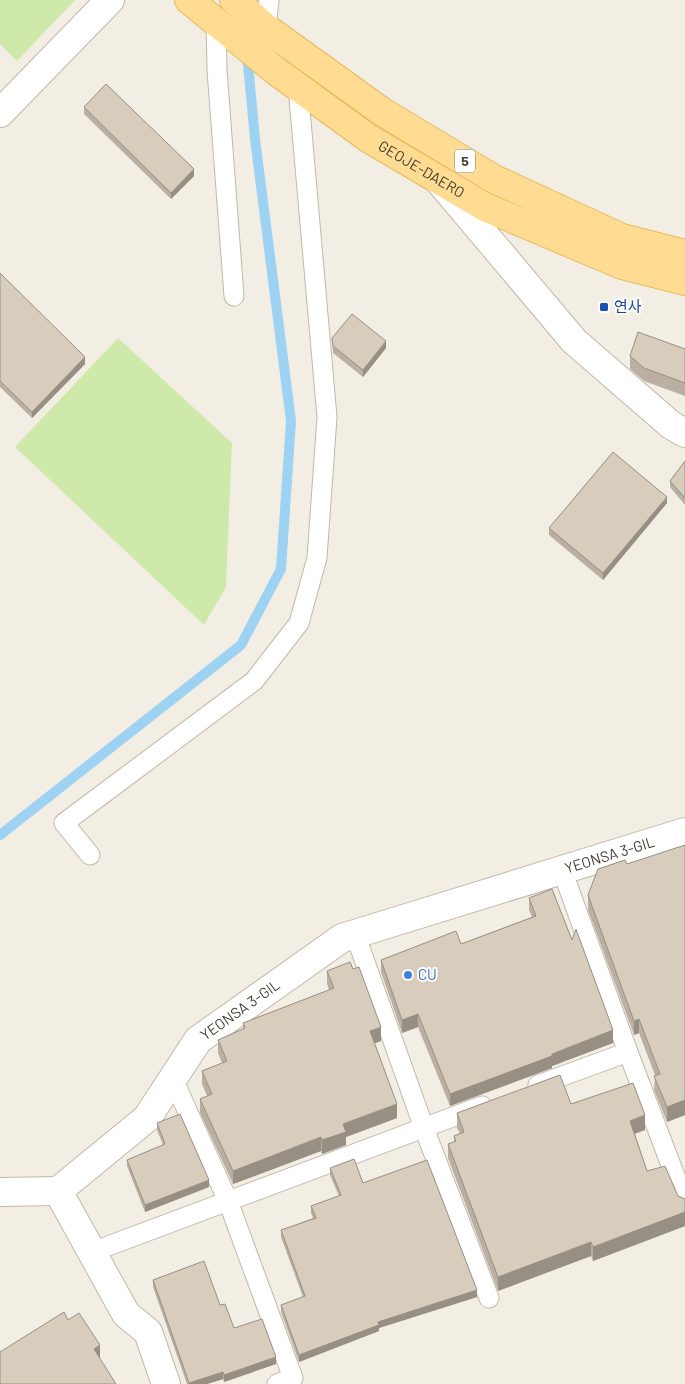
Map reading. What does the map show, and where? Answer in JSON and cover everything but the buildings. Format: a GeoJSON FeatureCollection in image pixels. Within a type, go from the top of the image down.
{"type":"FeatureCollection","features":[{"type":"Feature","properties":{"kind":"main road","name":"GEOJE-DAERO"},"geometry":{"type":"LineString","coordinates":[[189,0],[276,71],[368,138],[485,207],[622,265],[685,281]]}},
{"type":"Feature","properties":{"kind":"main road","name":"GEOJE-DAERO"},"geometry":{"type":"LineString","coordinates":[[234,0],[266,28],[381,111],[494,178],[622,238],[685,254]]}},
{"type":"Feature","properties":{"kind":"street"},"geometry":{"type":"LineString","coordinates":[[0,113],[110,0]]}},
{"type":"Feature","properties":{"kind":"street"},"geometry":{"type":"LineString","coordinates":[[439,180],[574,341],[671,424],[685,433]]}},
{"type":"Feature","properties":{"kind":"street","name":"YEONSA 3-GIL"},"geometry":{"type":"LineString","coordinates":[[58,1191],[147,1118],[198,1040],[342,938],[685,832]]}},
{"type":"Feature","properties":{"kind":"street"},"geometry":{"type":"LineString","coordinates":[[0,1192],[58,1191],[126,1314],[148,1332],[166,1384]]}},
{"type":"Feature","properties":{"kind":"lane"},"geometry":{"type":"LineString","coordinates":[[266,28],[269,0]]}},
{"type":"Feature","properties":{"kind":"lane"},"geometry":{"type":"LineString","coordinates":[[216,23],[234,296]]}},
{"type":"Feature","properties":{"kind":"lane"},"geometry":{"type":"LineString","coordinates":[[90,855],[64,823],[254,681],[299,623],[315,567],[327,417],[298,87]]}},
{"type":"Feature","properties":{"kind":"lane"},"geometry":{"type":"LineString","coordinates":[[562,870],[685,1202]]}},
{"type":"Feature","properties":{"kind":"lane"},"geometry":{"type":"LineString","coordinates":[[355,934],[424,1128],[489,1298]]}},
{"type":"Feature","properties":{"kind":"lane"},"geometry":{"type":"LineString","coordinates":[[526,1090],[628,1052]]}},
{"type":"Feature","properties":{"kind":"lane"},"geometry":{"type":"LineString","coordinates":[[173,1079],[228,1201],[293,1378],[276,1384]]}},
{"type":"Feature","properties":{"kind":"lane"},"geometry":{"type":"LineString","coordinates":[[92,1252],[498,1100]]}},
{"type":"Feature","properties":{"kind":"green space"},"geometry":{"type":"Polygon","coordinates":[[[0,0],[75,0],[17,61],[0,44],[0,0]]]}},
{"type":"Feature","properties":{"kind":"green space"},"geometry":{"type":"Polygon","coordinates":[[[118,338],[232,443],[226,587],[204,625],[15,447],[118,338]]]}},
{"type":"Feature","properties":{"kind":"waterway"},"geometry":{"type":"LineString","coordinates":[[0,835],[241,645],[281,569],[291,421],[255,139],[247,53]]}},
{"type":"Feature","properties":{"kind":"place","name":"연사"},"geometry":{"type":"Point","coordinates":[604,307]}},
{"type":"Feature","properties":{"kind":"place","name":"CU"},"geometry":{"type":"Point","coordinates":[408,975]}}]}
